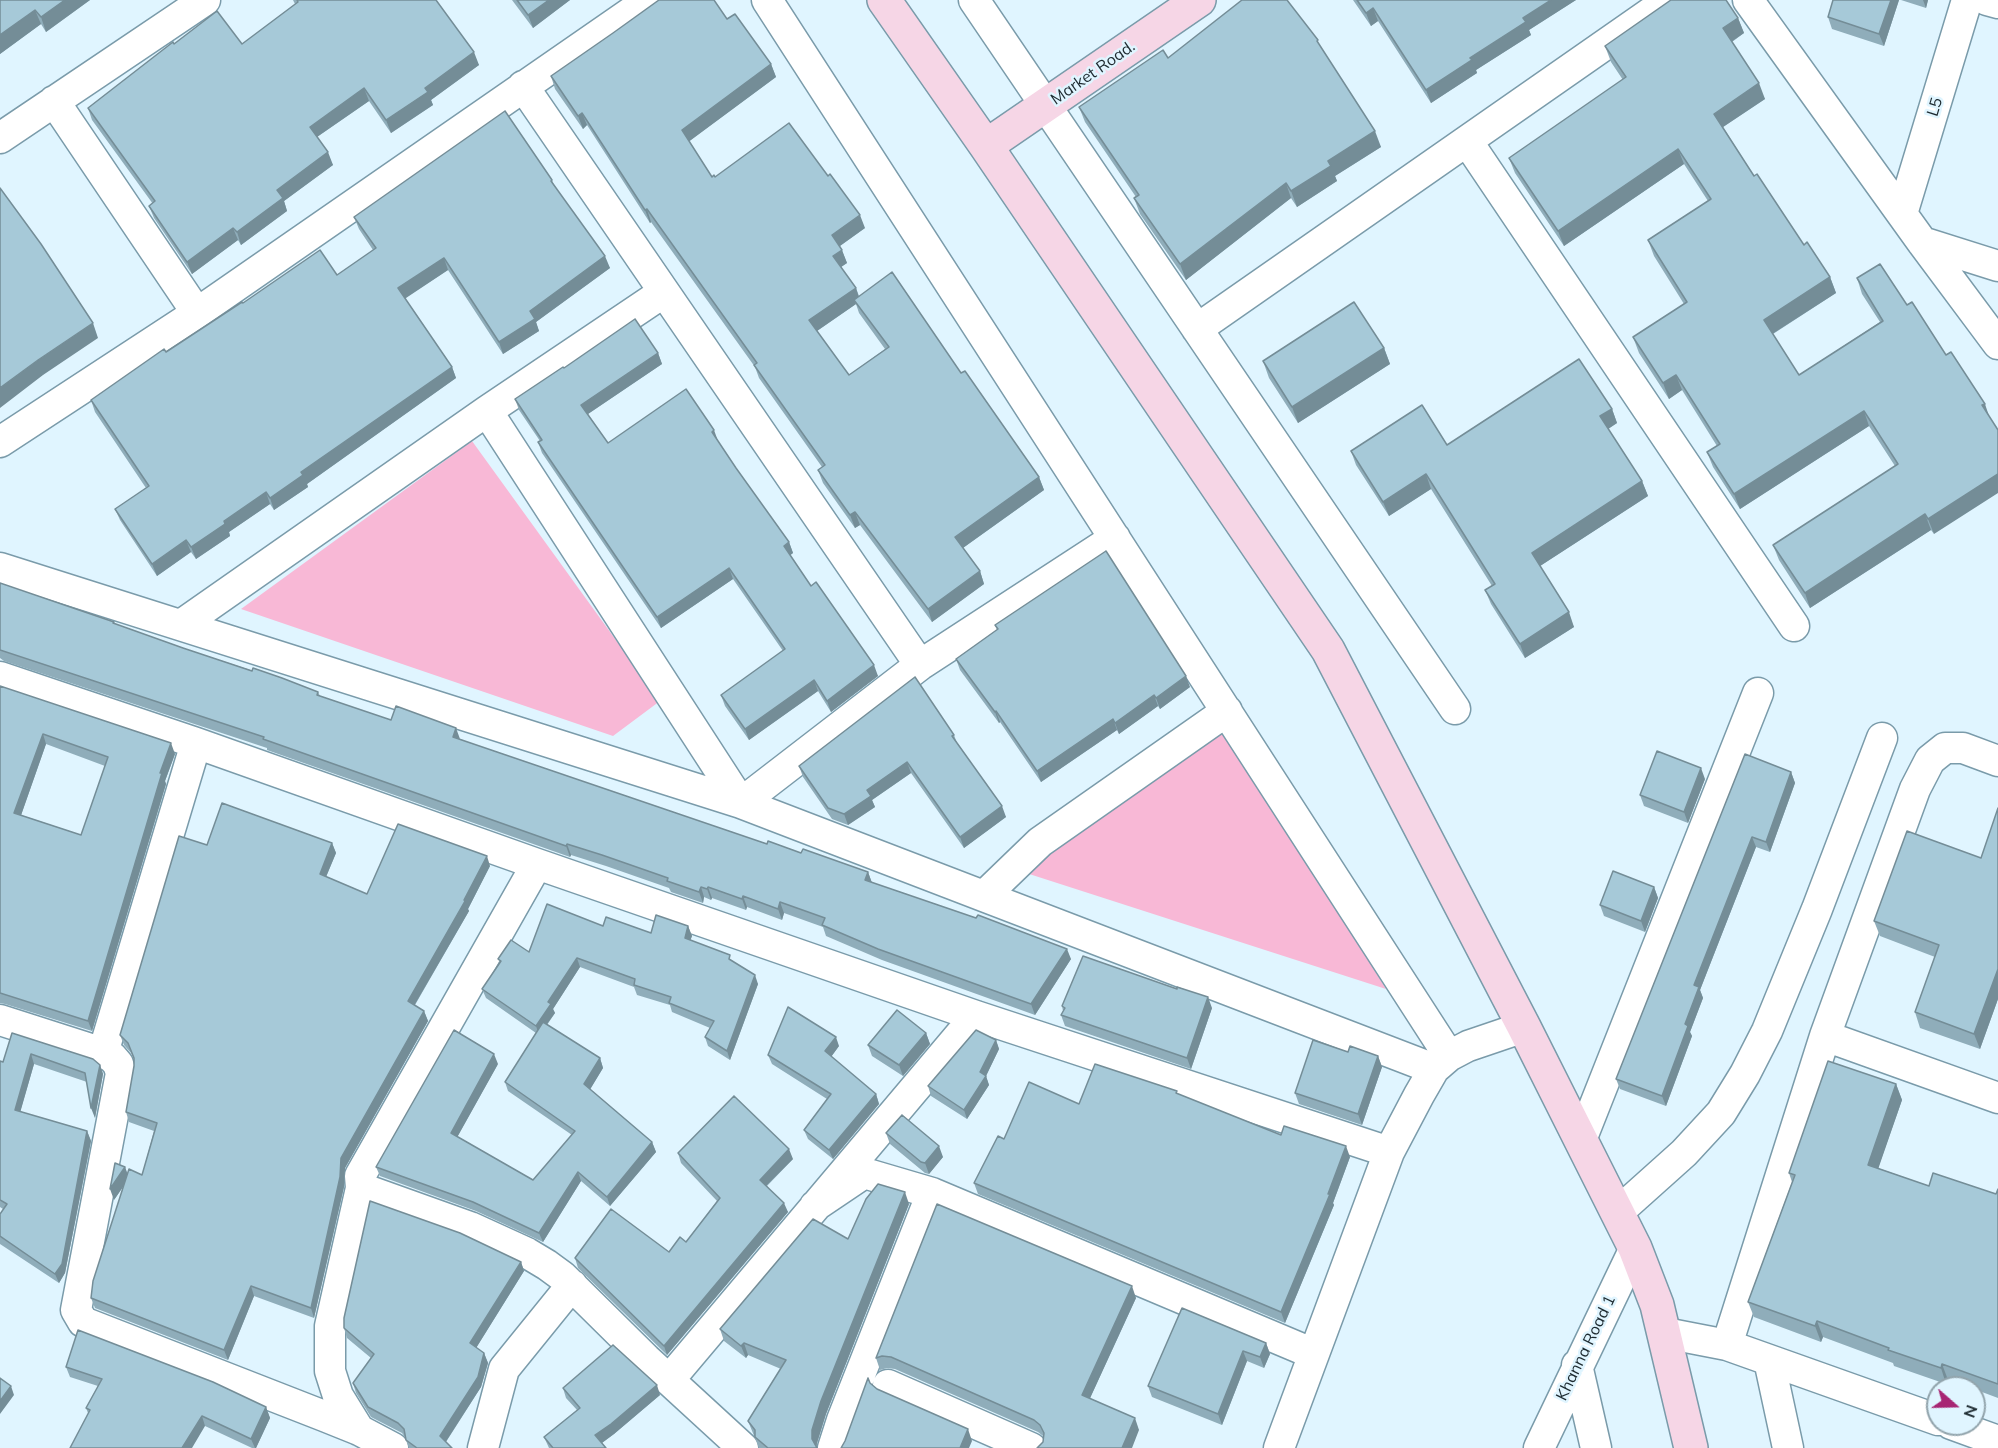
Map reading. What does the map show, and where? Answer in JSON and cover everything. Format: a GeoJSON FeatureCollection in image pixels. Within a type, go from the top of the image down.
{"type":"FeatureCollection","features":[{"type":"Feature","properties":{"kind":"street"},"geometry":{"type":"LineString","coordinates":[[0,138],[205,0]]}},
{"type":"Feature","properties":{"kind":"street"},"geometry":{"type":"LineString","coordinates":[[0,442],[197,313],[649,0]]}},
{"type":"Feature","properties":{"kind":"street"},"geometry":{"type":"LineString","coordinates":[[767,0],[1227,711],[1442,1063]]}},
{"type":"Feature","properties":{"kind":"street"},"geometry":{"type":"LineString","coordinates":[[884,0],[987,146],[1328,650],[1524,1027],[1635,1248],[1665,1333],[1691,1448]]}},
{"type":"Feature","properties":{"kind":"street"},"geometry":{"type":"LineString","coordinates":[[974,0],[1455,709]]}},
{"type":"Feature","properties":{"kind":"street","name":"Market Road."},"geometry":{"type":"LineString","coordinates":[[987,146],[1199,0]]}},
{"type":"Feature","properties":{"kind":"street"},"geometry":{"type":"LineString","coordinates":[[1197,329],[1669,0]]}},
{"type":"Feature","properties":{"kind":"street"},"geometry":{"type":"LineString","coordinates":[[1748,0],[1998,344]]}},
{"type":"Feature","properties":{"kind":"street","name":"L5"},"geometry":{"type":"LineString","coordinates":[[1902,214],[1968,0]]}},
{"type":"Feature","properties":{"kind":"street"},"geometry":{"type":"LineString","coordinates":[[1987,0],[1998,3]]}},
{"type":"Feature","properties":{"kind":"street"},"geometry":{"type":"LineString","coordinates":[[523,86],[920,665]]}},
{"type":"Feature","properties":{"kind":"street"},"geometry":{"type":"LineString","coordinates":[[54,101],[197,313]]}},
{"type":"Feature","properties":{"kind":"street"},"geometry":{"type":"LineString","coordinates":[[1467,141],[1794,626]]}},
{"type":"Feature","properties":{"kind":"street"},"geometry":{"type":"LineString","coordinates":[[1922,242],[1998,266]]}},
{"type":"Feature","properties":{"kind":"street"},"geometry":{"type":"LineString","coordinates":[[181,625],[487,411],[664,292]]}},
{"type":"Feature","properties":{"kind":"street"},"geometry":{"type":"LineString","coordinates":[[487,411],[741,803]]}},
{"type":"Feature","properties":{"kind":"street"},"geometry":{"type":"LineString","coordinates":[[741,803],[920,665],[1115,538]]}},
{"type":"Feature","properties":{"kind":"street"},"geometry":{"type":"LineString","coordinates":[[0,568],[741,803],[984,896],[1442,1063]]}},
{"type":"Feature","properties":{"kind":"street"},"geometry":{"type":"LineString","coordinates":[[0,678],[196,742],[537,864],[976,1016],[1389,1152]]}},
{"type":"Feature","properties":{"kind":"street"},"geometry":{"type":"LineString","coordinates":[[1581,1140],[1758,693]]}},
{"type":"Feature","properties":{"kind":"street"},"geometry":{"type":"LineString","coordinates":[[984,896],[1040,842],[1227,711]]}},
{"type":"Feature","properties":{"kind":"street"},"geometry":{"type":"LineString","coordinates":[[1617,1213],[1684,1153],[1721,1113],[1745,1074],[1767,1031],[1805,939],[1881,738]]}},
{"type":"Feature","properties":{"kind":"street"},"geometry":{"type":"LineString","coordinates":[[103,1053],[196,742]]}},
{"type":"Feature","properties":{"kind":"street"},"geometry":{"type":"LineString","coordinates":[[1726,1345],[1825,1036],[1915,789],[1930,760],[1946,748],[1963,748],[1998,761]]}},
{"type":"Feature","properties":{"kind":"street"},"geometry":{"type":"LineString","coordinates":[[359,1430],[338,1396],[330,1371],[330,1326],[361,1188],[360,1176],[537,864]]}},
{"type":"Feature","properties":{"kind":"street"},"geometry":{"type":"LineString","coordinates":[[669,1380],[976,1016]]}},
{"type":"Feature","properties":{"kind":"street"},"geometry":{"type":"LineString","coordinates":[[0,1020],[103,1053],[112,1058],[121,1073],[76,1310],[83,1322],[359,1430],[393,1448]]}},
{"type":"Feature","properties":{"kind":"street"},"geometry":{"type":"LineString","coordinates":[[1278,1448],[1389,1152],[1442,1063],[1468,1046],[1524,1027]]}},
{"type":"Feature","properties":{"kind":"street"},"geometry":{"type":"LineString","coordinates":[[1825,1036],[1998,1098]]}},
{"type":"Feature","properties":{"kind":"street"},"geometry":{"type":"LineString","coordinates":[[815,1206],[864,1173],[932,1193],[1314,1354]]}},
{"type":"Feature","properties":{"kind":"street"},"geometry":{"type":"LineString","coordinates":[[361,1188],[439,1215],[508,1244],[547,1265],[742,1448]]}},
{"type":"Feature","properties":{"kind":"street"},"geometry":{"type":"LineString","coordinates":[[833,1448],[932,1193]]}},
{"type":"Feature","properties":{"kind":"street","name":"Khanna Road 1"},"geometry":{"type":"LineString","coordinates":[[1539,1448],[1635,1248]]}},
{"type":"Feature","properties":{"kind":"street"},"geometry":{"type":"LineString","coordinates":[[483,1448],[504,1369],[572,1286]]}},
{"type":"Feature","properties":{"kind":"street"},"geometry":{"type":"LineString","coordinates":[[1665,1333],[1726,1345],[1926,1416]]}},
{"type":"Feature","properties":{"kind":"street"},"geometry":{"type":"LineString","coordinates":[[1769,1360],[1788,1448]]}},
{"type":"Feature","properties":{"kind":"street"},"geometry":{"type":"LineString","coordinates":[[1577,1365],[1596,1448]]}},
{"type":"Feature","properties":{"kind":"street"},"geometry":{"type":"LineString","coordinates":[[888,1385],[1031,1448]]}},
{"type":"Feature","properties":{"kind":"shaded area"},"geometry":{"type":"Polygon","coordinates":[[[472,441],[660,701],[613,736],[241,609],[472,441]]]}},
{"type":"Feature","properties":{"kind":"shaded area"},"geometry":{"type":"Polygon","coordinates":[[[1224,726],[1386,989],[1023,872],[1224,726]]]}},
{"type":"Feature","properties":{"kind":"building"},"geometry":{"type":"Polygon","coordinates":[[[0,0],[65,0],[41,17],[35,10],[0,35],[0,0]]]}},
{"type":"Feature","properties":{"kind":"building"},"geometry":{"type":"Polygon","coordinates":[[[297,0],[436,0],[474,52],[425,88],[428,92],[386,120],[364,88],[310,127],[328,152],[277,190],[283,198],[237,232],[233,228],[187,262],[149,206],[155,201],[88,108],[217,11],[242,44],[298,2],[297,0]]]}},
{"type":"Feature","properties":{"kind":"building"},"geometry":{"type":"Polygon","coordinates":[[[517,0],[549,0],[528,15],[517,0]]]}},
{"type":"Feature","properties":{"kind":"building"},"geometry":{"type":"Polygon","coordinates":[[[659,0],[714,0],[727,19],[735,14],[771,64],[682,130],[712,177],[789,123],[860,215],[832,235],[842,250],[833,256],[856,288],[809,320],[849,375],[889,347],[854,300],[892,272],[961,373],[965,371],[1039,477],[955,537],[980,571],[928,609],[855,512],[850,515],[818,470],[825,465],[754,365],[757,363],[647,209],[645,210],[582,113],[578,116],[551,76],[659,0]]]}},
{"type":"Feature","properties":{"kind":"building"},"geometry":{"type":"Polygon","coordinates":[[[1242,0],[1287,0],[1318,40],[1375,131],[1328,161],[1331,166],[1291,191],[1286,183],[1180,264],[1134,198],[1139,195],[1079,107],[1163,50],[1168,58],[1242,0]]]}},
{"type":"Feature","properties":{"kind":"building"},"geometry":{"type":"Polygon","coordinates":[[[1357,0],[1551,0],[1523,18],[1526,22],[1426,90],[1373,8],[1366,13],[1357,0]]]}},
{"type":"Feature","properties":{"kind":"building"},"geometry":{"type":"Polygon","coordinates":[[[1671,0],[1726,0],[1738,18],[1723,28],[1759,83],[1714,114],[1754,176],[1757,174],[1804,245],[1807,242],[1830,277],[1764,320],[1799,375],[1883,321],[1857,278],[1880,264],[1907,305],[1912,302],[1946,355],[1951,352],[1985,404],[1982,405],[1998,430],[1998,474],[1928,519],[1925,514],[1805,593],[1773,545],[1898,464],[1864,411],[1734,494],[1707,452],[1720,444],[1676,375],[1663,383],[1633,337],[1687,302],[1648,240],[1711,199],[1678,149],[1558,231],[1509,158],[1626,77],[1605,46],[1671,0]]]}},
{"type":"Feature","properties":{"kind":"building"},"geometry":{"type":"Polygon","coordinates":[[[1833,0],[1891,0],[1879,34],[1828,17],[1833,0]]]}},
{"type":"Feature","properties":{"kind":"building"},"geometry":{"type":"Polygon","coordinates":[[[505,111],[551,181],[605,256],[530,311],[535,319],[499,342],[444,258],[398,288],[452,367],[301,472],[303,475],[270,498],[266,492],[191,547],[186,540],[152,564],[115,509],[149,486],[91,400],[164,349],[166,352],[320,250],[337,275],[376,248],[354,217],[505,111]]]}},
{"type":"Feature","properties":{"kind":"building"},"geometry":{"type":"Polygon","coordinates":[[[0,188],[41,244],[93,323],[0,388],[0,188]]]}},
{"type":"Feature","properties":{"kind":"building"},"geometry":{"type":"Polygon","coordinates":[[[1354,302],[1384,348],[1292,407],[1263,361],[1354,302]]]}},
{"type":"Feature","properties":{"kind":"building"},"geometry":{"type":"Polygon","coordinates":[[[635,319],[658,353],[581,405],[608,443],[686,389],[736,468],[789,542],[784,546],[811,586],[816,582],[874,665],[827,701],[814,680],[745,729],[721,695],[785,649],[729,568],[657,617],[538,442],[542,440],[515,399],[635,319]]]}},
{"type":"Feature","properties":{"kind":"building"},"geometry":{"type":"Polygon","coordinates":[[[1579,359],[1612,409],[1600,416],[1642,481],[1532,553],[1569,612],[1520,644],[1485,590],[1495,584],[1426,474],[1383,502],[1351,451],[1422,405],[1447,445],[1579,359]]]}},
{"type":"Feature","properties":{"kind":"building"},"geometry":{"type":"Polygon","coordinates":[[[1106,551],[1186,676],[1156,698],[1154,695],[1115,723],[1113,719],[1037,771],[996,711],[956,659],[998,629],[995,625],[1106,551]]]}},
{"type":"Feature","properties":{"kind":"building"},"geometry":{"type":"Polygon","coordinates":[[[0,583],[183,648],[252,671],[253,668],[282,678],[318,692],[317,695],[391,720],[396,706],[456,728],[453,737],[767,844],[768,841],[801,853],[803,849],[868,872],[865,880],[976,918],[978,915],[1067,949],[1031,1004],[878,949],[822,925],[825,918],[780,902],[778,909],[743,896],[742,899],[708,887],[707,889],[701,887],[699,892],[667,881],[668,878],[567,844],[566,846],[263,739],[264,737],[0,650],[0,583]]]}},
{"type":"Feature","properties":{"kind":"building"},"geometry":{"type":"Polygon","coordinates":[[[915,677],[954,735],[952,736],[1002,806],[960,837],[907,762],[867,790],[871,796],[844,814],[828,808],[799,766],[915,677]]]}},
{"type":"Feature","properties":{"kind":"building"},"geometry":{"type":"Polygon","coordinates":[[[0,686],[171,743],[160,773],[162,773],[88,1021],[0,993],[0,686]],[[43,734],[14,813],[81,835],[108,757],[43,734]]]}},
{"type":"Feature","properties":{"kind":"building"},"geometry":{"type":"Polygon","coordinates":[[[1657,751],[1701,768],[1684,812],[1640,795],[1657,751]]]}},
{"type":"Feature","properties":{"kind":"building"},"geometry":{"type":"Polygon","coordinates":[[[1745,754],[1791,772],[1766,842],[1752,837],[1694,985],[1699,987],[1685,1024],[1688,1026],[1662,1096],[1616,1079],[1745,754]]]}},
{"type":"Feature","properties":{"kind":"building"},"geometry":{"type":"Polygon","coordinates":[[[222,803],[332,843],[320,874],[367,894],[398,824],[487,856],[465,901],[408,1001],[424,1011],[341,1158],[340,1177],[311,1308],[251,1286],[224,1350],[91,1298],[93,1281],[129,1169],[142,1175],[157,1123],[126,1112],[134,1058],[128,1043],[120,1035],[179,836],[207,845],[222,803]]]}},
{"type":"Feature","properties":{"kind":"building"},"geometry":{"type":"Polygon","coordinates":[[[1998,808],[1998,969],[1974,1034],[1915,1012],[1939,945],[1874,921],[1907,831],[1981,858],[1998,808]]]}},
{"type":"Feature","properties":{"kind":"building"},"geometry":{"type":"Polygon","coordinates":[[[1613,871],[1654,887],[1641,921],[1600,905],[1613,871]]]}},
{"type":"Feature","properties":{"kind":"building"},"geometry":{"type":"Polygon","coordinates":[[[547,904],[603,926],[606,917],[651,933],[656,915],[688,926],[685,938],[730,955],[729,959],[755,975],[727,1051],[705,1037],[714,1021],[669,1003],[671,997],[634,985],[635,979],[577,958],[548,1002],[551,1004],[536,1026],[482,989],[501,961],[498,959],[511,940],[529,952],[547,904]]]}},
{"type":"Feature","properties":{"kind":"building"},"geometry":{"type":"Polygon","coordinates":[[[1083,956],[1177,989],[1177,987],[1208,997],[1187,1058],[1061,1015],[1065,1008],[1062,1006],[1083,956]]]}},
{"type":"Feature","properties":{"kind":"building"},"geometry":{"type":"Polygon","coordinates":[[[788,1007],[836,1037],[825,1051],[876,1094],[829,1150],[804,1130],[831,1094],[768,1055],[788,1007]]]}},
{"type":"Feature","properties":{"kind":"building"},"geometry":{"type":"Polygon","coordinates":[[[897,1010],[926,1033],[899,1065],[868,1045],[897,1010]]]}},
{"type":"Feature","properties":{"kind":"building"},"geometry":{"type":"Polygon","coordinates":[[[543,1022],[600,1058],[584,1084],[652,1142],[607,1197],[578,1172],[539,1233],[473,1202],[376,1167],[454,1030],[494,1054],[451,1133],[533,1180],[575,1131],[505,1082],[543,1022]]]}},
{"type":"Feature","properties":{"kind":"building"},"geometry":{"type":"Polygon","coordinates":[[[976,1030],[996,1040],[980,1072],[986,1076],[964,1110],[928,1086],[976,1030]]]}},
{"type":"Feature","properties":{"kind":"building"},"geometry":{"type":"Polygon","coordinates":[[[12,1033],[93,1059],[100,1065],[91,1108],[85,1073],[31,1054],[15,1110],[87,1131],[62,1264],[55,1274],[0,1236],[0,1214],[7,1204],[0,1200],[0,1061],[3,1062],[12,1033]]]}},
{"type":"Feature","properties":{"kind":"building"},"geometry":{"type":"Polygon","coordinates":[[[1313,1040],[1348,1052],[1350,1046],[1378,1056],[1358,1114],[1295,1093],[1313,1040]]]}},
{"type":"Feature","properties":{"kind":"building"},"geometry":{"type":"Polygon","coordinates":[[[1828,1061],[1896,1084],[1868,1165],[1929,1186],[1933,1173],[1996,1194],[1998,1189],[1998,1384],[1986,1380],[1986,1376],[1976,1376],[1942,1364],[1941,1368],[1888,1350],[1889,1348],[1817,1321],[1815,1326],[1748,1302],[1795,1175],[1789,1173],[1828,1061]]]}},
{"type":"Feature","properties":{"kind":"building"},"geometry":{"type":"Polygon","coordinates":[[[1095,1064],[1177,1091],[1176,1093],[1281,1135],[1284,1126],[1346,1146],[1328,1194],[1330,1194],[1281,1312],[974,1183],[998,1136],[1004,1139],[1029,1082],[1079,1104],[1095,1064]]]}},
{"type":"Feature","properties":{"kind":"building"},"geometry":{"type":"Polygon","coordinates":[[[734,1096],[789,1149],[760,1180],[784,1203],[664,1346],[575,1258],[611,1209],[669,1252],[680,1237],[686,1242],[720,1198],[678,1153],[734,1096]]]}},
{"type":"Feature","properties":{"kind":"building"},"geometry":{"type":"Polygon","coordinates":[[[902,1115],[939,1146],[925,1163],[886,1133],[902,1115]]]}},
{"type":"Feature","properties":{"kind":"building"},"geometry":{"type":"Polygon","coordinates":[[[115,1163],[125,1167],[110,1189],[115,1163]]]}},
{"type":"Feature","properties":{"kind":"building"},"geometry":{"type":"Polygon","coordinates":[[[878,1184],[905,1192],[821,1401],[812,1430],[812,1439],[817,1448],[768,1448],[755,1437],[755,1430],[748,1421],[786,1360],[744,1343],[741,1346],[720,1329],[813,1219],[848,1239],[866,1199],[878,1184]]]}},
{"type":"Feature","properties":{"kind":"building"},"geometry":{"type":"Polygon","coordinates":[[[370,1201],[460,1233],[521,1262],[470,1343],[484,1353],[478,1377],[440,1436],[452,1448],[417,1448],[406,1440],[404,1429],[398,1423],[368,1407],[353,1383],[374,1354],[344,1328],[344,1318],[370,1201]]]}},
{"type":"Feature","properties":{"kind":"building"},"geometry":{"type":"Polygon","coordinates":[[[937,1204],[1132,1286],[1082,1395],[1135,1418],[1122,1448],[1037,1448],[1043,1442],[1044,1433],[1034,1420],[891,1357],[876,1358],[937,1204]]]}},
{"type":"Feature","properties":{"kind":"building"},"geometry":{"type":"Polygon","coordinates":[[[1182,1308],[1266,1343],[1260,1357],[1243,1351],[1218,1414],[1148,1386],[1182,1308]]]}},
{"type":"Feature","properties":{"kind":"building"},"geometry":{"type":"Polygon","coordinates":[[[78,1330],[213,1382],[266,1407],[251,1439],[202,1416],[182,1448],[70,1448],[90,1410],[86,1408],[102,1379],[66,1367],[78,1330]]]}},
{"type":"Feature","properties":{"kind":"building"},"geometry":{"type":"Polygon","coordinates":[[[613,1345],[657,1385],[595,1435],[606,1448],[553,1448],[544,1437],[580,1408],[563,1388],[613,1345]]]}},
{"type":"Feature","properties":{"kind":"building"},"geometry":{"type":"Polygon","coordinates":[[[0,1378],[11,1386],[0,1401],[0,1378]]]}},
{"type":"Feature","properties":{"kind":"building"},"geometry":{"type":"Polygon","coordinates":[[[868,1378],[877,1389],[968,1429],[960,1448],[841,1448],[868,1378]]]}}]}
